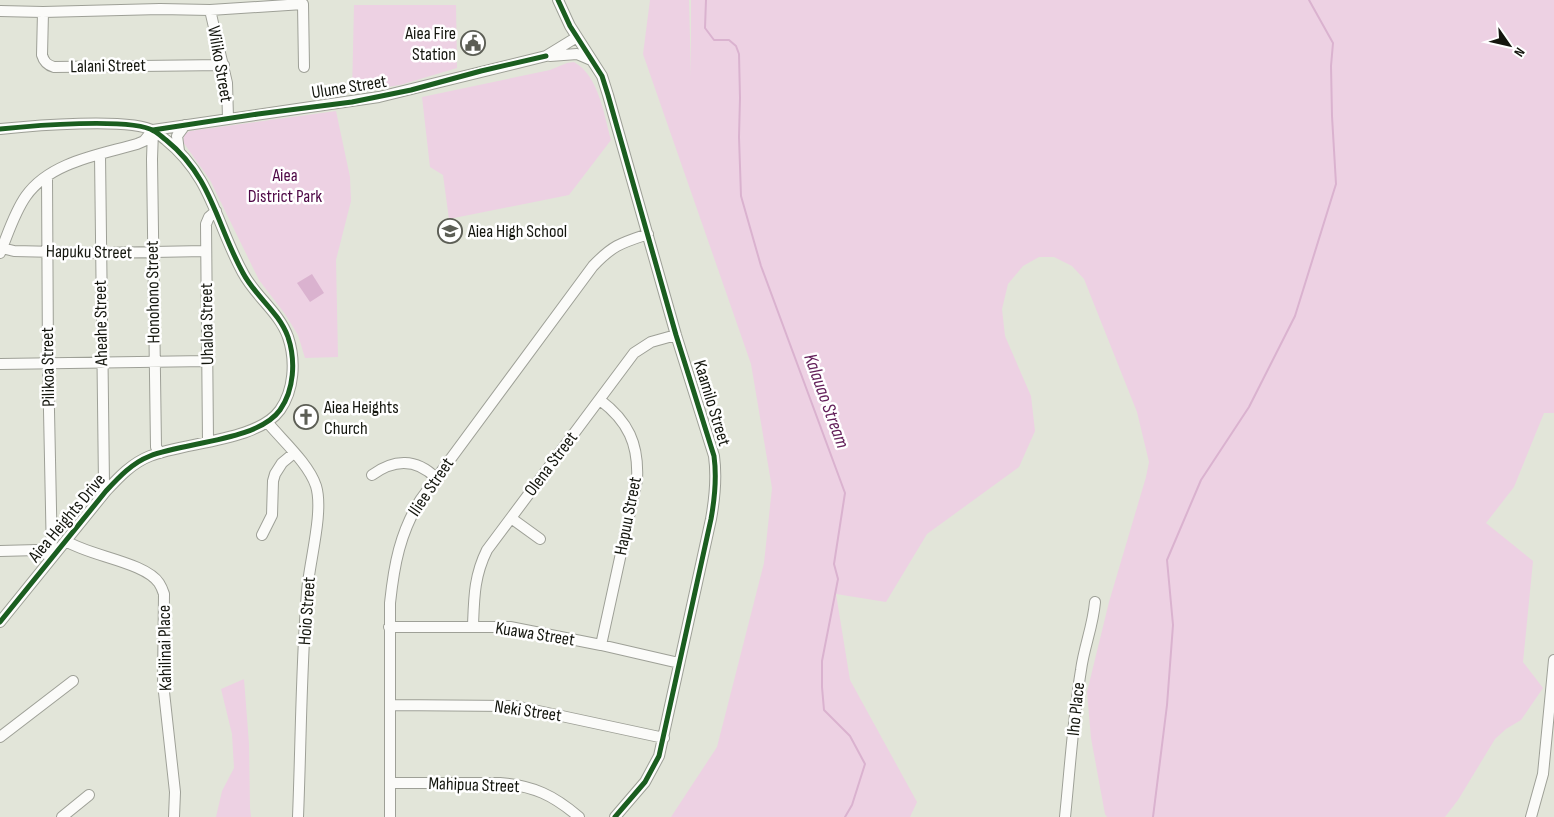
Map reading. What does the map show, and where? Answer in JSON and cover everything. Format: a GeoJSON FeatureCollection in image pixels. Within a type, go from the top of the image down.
{"type":"FeatureCollection","features":[{"type":"Feature","properties":{"kind":"street","name":"Kaamilo Street"},"geometry":{"type":"LineString","coordinates":[[558,0],[566,19],[602,76],[676,335],[714,456],[716,473],[716,491],[711,519],[659,756],[645,782],[615,817]]}},
{"type":"Feature","properties":{"kind":"street"},"geometry":{"type":"LineString","coordinates":[[0,10],[43,12],[160,9],[210,10],[303,4],[304,68]]}},
{"type":"Feature","properties":{"kind":"street","name":"Wiliko Street"},"geometry":{"type":"LineString","coordinates":[[210,10],[224,64],[227,83],[228,118]]}},
{"type":"Feature","properties":{"kind":"street","name":"Lalani Street"},"geometry":{"type":"LineString","coordinates":[[43,12],[42,55],[48,66],[224,64]]}},
{"type":"Feature","properties":{"kind":"street","name":"Ulune Street"},"geometry":{"type":"LineString","coordinates":[[153,130],[361,100],[411,90],[480,71],[546,56],[577,38]]}},
{"type":"Feature","properties":{"kind":"street"},"geometry":{"type":"LineString","coordinates":[[546,56],[577,54],[594,62]]}},
{"type":"Feature","properties":{"kind":"street"},"geometry":{"type":"LineString","coordinates":[[0,129],[85,124],[129,125],[153,130],[179,151],[192,165],[216,211],[243,274],[282,326],[290,345],[292,363],[290,388],[279,411],[268,423]]}},
{"type":"Feature","properties":{"kind":"street"},"geometry":{"type":"LineString","coordinates":[[129,125],[135,133],[135,145]]}},
{"type":"Feature","properties":{"kind":"street"},"geometry":{"type":"LineString","coordinates":[[179,151],[177,136],[185,125]]}},
{"type":"Feature","properties":{"kind":"street"},"geometry":{"type":"LineString","coordinates":[[1,250],[27,194],[48,177],[72,163],[135,145],[144,140],[153,130]]}},
{"type":"Feature","properties":{"kind":"street","name":"Honohono Street"},"geometry":{"type":"LineString","coordinates":[[153,130],[154,362],[156,447],[160,453]]}},
{"type":"Feature","properties":{"kind":"street"},"geometry":{"type":"LineString","coordinates":[[135,145],[146,148],[152,159]]}},
{"type":"Feature","properties":{"kind":"street","name":"Aheahe Street"},"geometry":{"type":"LineString","coordinates":[[100,155],[104,485],[106,491]]}},
{"type":"Feature","properties":{"kind":"street","name":"Pilikoa Street"},"geometry":{"type":"LineString","coordinates":[[48,177],[48,362],[52,557]]}},
{"type":"Feature","properties":{"kind":"street","name":"Uhaloa Street"},"geometry":{"type":"LineString","coordinates":[[208,441],[206,224],[209,217],[216,211]]}},
{"type":"Feature","properties":{"kind":"street","name":"Iliee Street"},"geometry":{"type":"LineString","coordinates":[[390,817],[389,627],[393,570],[399,547],[412,513],[593,266],[607,251],[619,244],[648,234]]}},
{"type":"Feature","properties":{"kind":"street","name":"Hapuku Street"},"geometry":{"type":"LineString","coordinates":[[1,250],[100,253],[206,251]]}},
{"type":"Feature","properties":{"kind":"street","name":"Olena Street"},"geometry":{"type":"LineString","coordinates":[[473,626],[475,586],[479,565],[487,550],[634,353],[651,342],[676,335]]}},
{"type":"Feature","properties":{"kind":"street"},"geometry":{"type":"LineString","coordinates":[[0,364],[208,361]]}},
{"type":"Feature","properties":{"kind":"street","name":"Hapuu Street"},"geometry":{"type":"LineString","coordinates":[[600,400],[612,409],[627,428],[635,449],[638,464],[637,480],[601,644]]}},
{"type":"Feature","properties":{"kind":"street","name":"Aiea Heights Drive"},"geometry":{"type":"LineString","coordinates":[[0,622],[106,491],[129,469],[148,457],[160,453],[240,434],[268,423]]}},
{"type":"Feature","properties":{"kind":"street","name":"Hoio Street"},"geometry":{"type":"LineString","coordinates":[[268,423],[310,474],[316,485],[318,499],[307,591],[298,817]]}},
{"type":"Feature","properties":{"kind":"street"},"geometry":{"type":"LineString","coordinates":[[262,535],[272,515],[275,474],[282,463],[294,453]]}},
{"type":"Feature","properties":{"kind":"street"},"geometry":{"type":"LineString","coordinates":[[372,475],[392,464],[405,463],[417,465],[436,478]]}},
{"type":"Feature","properties":{"kind":"street"},"geometry":{"type":"LineString","coordinates":[[511,518],[540,539]]}},
{"type":"Feature","properties":{"kind":"street","name":"Kahilinai Place"},"geometry":{"type":"LineString","coordinates":[[66,541],[101,556],[138,568],[152,575],[160,583],[164,594],[163,683],[175,792],[174,817]]}},
{"type":"Feature","properties":{"kind":"street"},"geometry":{"type":"LineString","coordinates":[[0,551],[38,550],[52,557]]}},
{"type":"Feature","properties":{"kind":"street","name":"Iho Place"},"geometry":{"type":"LineString","coordinates":[[1065,817],[1080,676],[1095,602]]}},
{"type":"Feature","properties":{"kind":"street","name":"Kuawa Street"},"geometry":{"type":"LineString","coordinates":[[389,627],[510,627],[601,644],[679,663]]}},
{"type":"Feature","properties":{"kind":"street"},"geometry":{"type":"LineString","coordinates":[[1531,817],[1543,774],[1554,660]]}},
{"type":"Feature","properties":{"kind":"street"},"geometry":{"type":"LineString","coordinates":[[0,737],[73,681]]}},
{"type":"Feature","properties":{"kind":"street","name":"Neki Street"},"geometry":{"type":"LineString","coordinates":[[390,705],[516,706],[664,738]]}},
{"type":"Feature","properties":{"kind":"street","name":"Mahipua Street"},"geometry":{"type":"LineString","coordinates":[[390,783],[518,784],[548,794],[580,817]]}},
{"type":"Feature","properties":{"kind":"street"},"geometry":{"type":"LineString","coordinates":[[62,817],[89,795]]}},
{"type":"Feature","properties":{"kind":"green space"},"geometry":{"type":"Polygon","coordinates":[[[650,0],[689,0],[691,77],[691,0],[1554,0],[1554,413],[1544,413],[1514,487],[1486,523],[1533,561],[1523,662],[1543,688],[1521,720],[1506,729],[1495,739],[1458,800],[1445,817],[1107,817],[1091,738],[1087,692],[1109,602],[1149,462],[1137,412],[1084,279],[1072,266],[1054,257],[1039,257],[1023,266],[1008,284],[1002,309],[1005,336],[1031,396],[1035,431],[1019,467],[927,534],[886,602],[836,594],[850,680],[917,802],[910,817],[671,817],[717,747],[764,563],[772,488],[751,364],[643,54],[650,0]]]}},
{"type":"Feature","properties":{"kind":"green space"},"geometry":{"type":"Polygon","coordinates":[[[354,5],[456,5],[457,68],[400,85],[352,93],[354,5]]]}},
{"type":"Feature","properties":{"kind":"green space"},"geometry":{"type":"Polygon","coordinates":[[[574,62],[582,68],[595,86],[611,140],[569,195],[449,219],[443,175],[430,167],[422,97],[550,70],[574,62]]]}},
{"type":"Feature","properties":{"kind":"green space","name":"Aiea District Park"},"geometry":{"type":"Polygon","coordinates":[[[336,111],[350,177],[351,201],[336,260],[338,357],[305,358],[298,335],[285,314],[259,280],[210,180],[183,142],[184,134],[190,131],[336,111]]]}},
{"type":"Feature","properties":{"kind":"green space"},"geometry":{"type":"Polygon","coordinates":[[[244,679],[249,744],[251,817],[216,817],[222,791],[234,768],[232,734],[221,689],[244,679]]]}},
{"type":"Feature","properties":{"kind":"shaded area"},"geometry":{"type":"Polygon","coordinates":[[[312,274],[324,293],[310,302],[297,283],[312,274]]]}},
{"type":"Feature","properties":{"kind":"waterway","name":"Kalauao Stream"},"geometry":{"type":"LineString","coordinates":[[706,0],[705,28],[714,40],[729,40],[736,46],[739,54],[741,196],[761,266],[845,493],[834,564],[838,579],[822,661],[824,710],[850,736],[865,764],[852,805],[845,817]]}},
{"type":"Feature","properties":{"kind":"waterway"},"geometry":{"type":"LineString","coordinates":[[1153,817],[1167,705],[1173,625],[1167,560],[1201,480],[1249,407],[1295,316],[1336,184],[1332,116],[1331,66],[1333,43],[1309,0]]}},
{"type":"Feature","properties":{"kind":"cycle path"},"geometry":{"type":"LineString","coordinates":[[558,0],[570,26],[602,76],[715,464],[714,503],[711,519],[659,756],[645,782],[615,817]]}},
{"type":"Feature","properties":{"kind":"cycle path"},"geometry":{"type":"LineString","coordinates":[[153,130],[352,102],[411,90],[546,56]]}},
{"type":"Feature","properties":{"kind":"cycle path"},"geometry":{"type":"LineString","coordinates":[[0,129],[103,123],[142,127],[160,135],[181,154],[203,185],[243,273],[284,328],[291,346],[293,365],[291,384],[285,402],[270,420],[238,434],[150,456],[137,462],[126,471],[106,491],[0,622]]}},
{"type":"Feature","properties":{"kind":"place","name":"Aiea Fire Station"},"geometry":{"type":"Point","coordinates":[473,43]}},
{"type":"Feature","properties":{"kind":"place","name":"Aiea High School"},"geometry":{"type":"Point","coordinates":[450,231]}},
{"type":"Feature","properties":{"kind":"place","name":"Aiea Heights Church"},"geometry":{"type":"Point","coordinates":[306,417]}}]}
